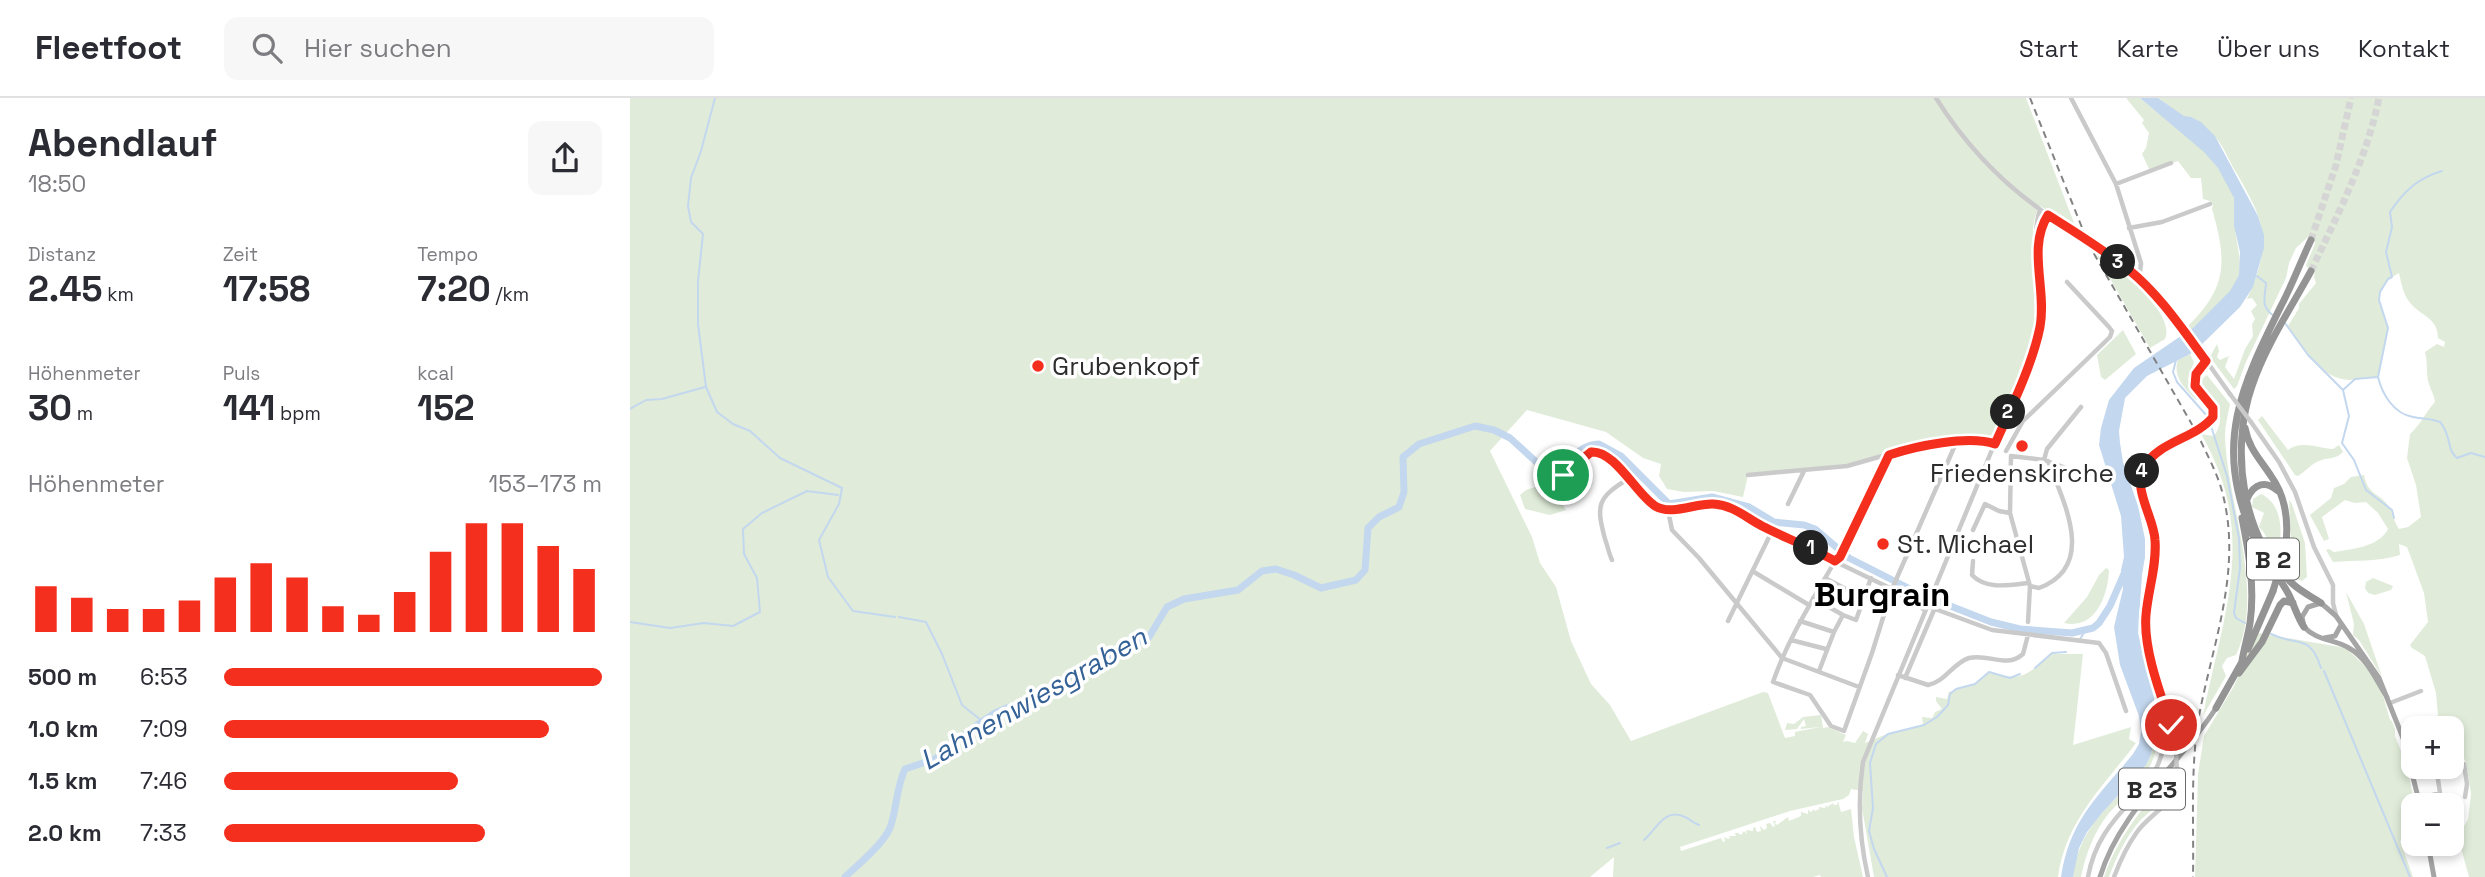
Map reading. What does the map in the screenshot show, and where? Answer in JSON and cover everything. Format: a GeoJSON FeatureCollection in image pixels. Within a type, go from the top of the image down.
{"type":"FeatureCollection","features":[{"type":"Feature","properties":{"kind":"highway","name":"B 2"},"geometry":{"type":"LineString","coordinates":[[2280,319],[2311,240]]}},
{"type":"Feature","properties":{"kind":"highway","name":"B 2"},"geometry":{"type":"LineString","coordinates":[[2304,627],[2293,603],[2259,549],[2244,500],[2234,448],[2237,410],[2251,368],[2311,271]]}},
{"type":"Feature","properties":{"kind":"highway","name":"B 2"},"geometry":{"type":"LineString","coordinates":[[2274,328],[2252,384],[2241,449],[2244,500],[2278,568],[2292,583],[2321,603]]}},
{"type":"Feature","properties":{"kind":"highway","name":"B 23"},"geometry":{"type":"LineString","coordinates":[[2216,708],[2242,661],[2273,591],[2285,551],[2286,515],[2280,493],[2274,480],[2250,448],[2247,421]]}},
{"type":"Feature","properties":{"kind":"highway"},"geometry":{"type":"LineString","coordinates":[[2244,500],[2253,488],[2263,484],[2273,486],[2280,493]]}},
{"type":"Feature","properties":{"kind":"highway","name":"B 23"},"geometry":{"type":"LineString","coordinates":[[2242,661],[2250,621],[2252,587],[2248,548],[2239,509],[2244,500]]}},
{"type":"Feature","properties":{"kind":"highway","name":"B 23"},"geometry":{"type":"LineString","coordinates":[[2233,678],[2262,642],[2280,605],[2284,601],[2293,603]]}},
{"type":"Feature","properties":{"kind":"main road","name":"B 2"},"geometry":{"type":"LineString","coordinates":[[2358,651],[2321,639],[2304,627],[2304,611],[2321,603],[2336,616],[2379,678],[2401,733]]}},
{"type":"Feature","properties":{"kind":"main road"},"geometry":{"type":"LineString","coordinates":[[2321,639],[2335,636],[2341,625]]}},
{"type":"Feature","properties":{"kind":"main road","name":"B 23"},"geometry":{"type":"LineString","coordinates":[[2100,877],[2108,852],[2122,828],[2196,738],[2216,708]]}},
{"type":"Feature","properties":{"kind":"main road"},"geometry":{"type":"LineString","coordinates":[[2430,856],[2434,877]]}},
{"type":"Feature","properties":{"kind":"street"},"geometry":{"type":"LineString","coordinates":[[1936,98],[1959,131],[1993,169],[2040,210],[2129,270],[2183,330],[2279,462],[2295,492],[2314,547],[2333,585],[2336,616]]}},
{"type":"Feature","properties":{"kind":"street"},"geometry":{"type":"LineString","coordinates":[[2071,98],[2116,184],[2141,262],[2140,272],[2136,276]]}},
{"type":"Feature","properties":{"kind":"street"},"geometry":{"type":"LineString","coordinates":[[2076,106],[2080,98]]}},
{"type":"Feature","properties":{"kind":"street"},"geometry":{"type":"LineString","coordinates":[[2116,184],[2171,163]]}},
{"type":"Feature","properties":{"kind":"street"},"geometry":{"type":"LineString","coordinates":[[2129,228],[2162,222],[2210,204]]}},
{"type":"Feature","properties":{"kind":"street"},"geometry":{"type":"LineString","coordinates":[[1868,877],[1859,827],[1863,762],[2034,348],[2043,299],[2035,227],[2040,210]]}},
{"type":"Feature","properties":{"kind":"street"},"geometry":{"type":"LineString","coordinates":[[2037,243],[2048,215]]}},
{"type":"Feature","properties":{"kind":"street"},"geometry":{"type":"LineString","coordinates":[[2129,270],[2137,256]]}},
{"type":"Feature","properties":{"kind":"street"},"geometry":{"type":"LineString","coordinates":[[2006,451],[2023,421],[2112,334],[2109,327],[2067,282]]}},
{"type":"Feature","properties":{"kind":"street"},"geometry":{"type":"LineString","coordinates":[[2114,877],[2123,854],[2138,831],[2175,795],[2177,789],[2176,749],[2148,641],[2146,613],[2156,544],[2141,476],[2150,458],[2206,425],[2213,417],[2213,408],[2195,386],[2196,374],[2206,361]]}},
{"type":"Feature","properties":{"kind":"street"},"geometry":{"type":"LineString","coordinates":[[1973,561],[1972,575],[1982,582],[2001,586],[2029,585],[2039,588],[2054,580],[2062,571],[2072,544],[2068,510],[2046,461],[2047,449],[2081,407]]}},
{"type":"Feature","properties":{"kind":"street"},"geometry":{"type":"LineString","coordinates":[[1748,475],[1847,466],[1922,446],[1979,440],[2006,451],[2011,456],[2046,461],[2077,472],[2095,474],[2109,481]]}},
{"type":"Feature","properties":{"kind":"street"},"geometry":{"type":"LineString","coordinates":[[1889,455],[1843,551],[1800,621],[1773,682],[1810,695],[1831,726],[1844,731],[1895,584],[1956,443]]}},
{"type":"Feature","properties":{"kind":"street"},"geometry":{"type":"LineString","coordinates":[[1549,478],[1568,472],[1586,456],[1595,452],[1609,459],[1653,505],[1668,510],[1721,505],[1837,559],[1871,578],[1895,584],[1926,608],[1992,630],[2093,641],[2103,647],[2126,711]]}},
{"type":"Feature","properties":{"kind":"street"},"geometry":{"type":"LineString","coordinates":[[2011,456],[2010,513],[2029,585],[2028,622]]}},
{"type":"Feature","properties":{"kind":"street"},"geometry":{"type":"LineString","coordinates":[[1788,504],[1804,470]]}},
{"type":"Feature","properties":{"kind":"street"},"geometry":{"type":"LineString","coordinates":[[1612,561],[1599,518],[1600,508],[1606,496],[1628,479]]}},
{"type":"Feature","properties":{"kind":"street"},"geometry":{"type":"LineString","coordinates":[[1973,530],[1985,504],[2010,513]]}},
{"type":"Feature","properties":{"kind":"street"},"geometry":{"type":"LineString","coordinates":[[1668,510],[1668,521],[1672,530],[1699,558],[1782,658],[1859,687]]}},
{"type":"Feature","properties":{"kind":"street"},"geometry":{"type":"LineString","coordinates":[[1728,621],[1772,531]]}},
{"type":"Feature","properties":{"kind":"street"},"geometry":{"type":"LineString","coordinates":[[1754,572],[1809,605]]}},
{"type":"Feature","properties":{"kind":"street"},"geometry":{"type":"LineString","coordinates":[[1813,598],[1856,620],[1871,578]]}},
{"type":"Feature","properties":{"kind":"street"},"geometry":{"type":"LineString","coordinates":[[1825,579],[1863,598]]}},
{"type":"Feature","properties":{"kind":"street"},"geometry":{"type":"LineString","coordinates":[[2321,603],[2333,596]]}},
{"type":"Feature","properties":{"kind":"street"},"geometry":{"type":"LineString","coordinates":[[1905,678],[1934,610]]}},
{"type":"Feature","properties":{"kind":"street"},"geometry":{"type":"LineString","coordinates":[[1819,671],[1833,632],[1843,615]]}},
{"type":"Feature","properties":{"kind":"street"},"geometry":{"type":"LineString","coordinates":[[1800,621],[1833,632]]}},
{"type":"Feature","properties":{"kind":"street"},"geometry":{"type":"LineString","coordinates":[[1898,675],[1918,683],[1931,684],[1941,680],[1967,659],[1985,658],[2011,662],[2023,654],[2028,635]]}},
{"type":"Feature","properties":{"kind":"street"},"geometry":{"type":"LineString","coordinates":[[1791,640],[1826,649]]}},
{"type":"Feature","properties":{"kind":"street"},"geometry":{"type":"LineString","coordinates":[[2388,700],[2421,691]]}},
{"type":"Feature","properties":{"kind":"street"},"geometry":{"type":"LineString","coordinates":[[2088,877],[2094,852],[2106,830],[2146,786],[2160,762],[2165,738],[2164,704]]}},
{"type":"Feature","properties":{"kind":"street"},"geometry":{"type":"LineString","coordinates":[[2464,764],[2467,783],[2465,797]]}},
{"type":"Feature","properties":{"kind":"green space"},"geometry":{"type":"Polygon","coordinates":[[[630,98],[2026,98],[2076,228],[2040,206],[2033,228],[2040,290],[2038,319],[2023,369],[1991,438],[1916,445],[1847,464],[1748,475],[1743,497],[1713,491],[1684,492],[1667,489],[1659,476],[1661,464],[1643,458],[1606,432],[1527,410],[1490,451],[1532,537],[1540,563],[1556,587],[1571,641],[1591,684],[1610,705],[1631,741],[1763,692],[1768,693],[1785,738],[1795,736],[1795,732],[1820,727],[1801,729],[1806,726],[1804,719],[1797,729],[1785,730],[1787,723],[1794,724],[1803,717],[1821,715],[1823,728],[1828,727],[1846,735],[1843,742],[1855,743],[1863,731],[1868,734],[1865,743],[1923,725],[1922,717],[1932,718],[1935,712],[1942,709],[1936,697],[1947,699],[1949,692],[1975,684],[1989,673],[2018,676],[2030,671],[2052,654],[2083,654],[2073,745],[2131,727],[2129,739],[2136,743],[2077,821],[2062,857],[2058,877],[1874,877],[1862,808],[1863,791],[1851,789],[1849,795],[1843,799],[1790,811],[1680,847],[1681,851],[1721,838],[1723,842],[1724,837],[1728,839],[1729,836],[1736,836],[1735,833],[1741,835],[1744,831],[1747,834],[1746,830],[1753,831],[1755,827],[1757,832],[1761,831],[1760,826],[1764,830],[1767,828],[1766,824],[1775,826],[1773,821],[1776,821],[1777,825],[1788,817],[1789,821],[1801,816],[1801,812],[1808,814],[1808,810],[1815,811],[1833,803],[1837,805],[1838,801],[1841,812],[1851,809],[1863,877],[1613,877],[1614,857],[1590,877],[630,877],[630,98]]]}},
{"type":"Feature","properties":{"kind":"green space"},"geometry":{"type":"Polygon","coordinates":[[[2126,98],[2140,98],[2193,141],[2217,166],[2233,195],[2239,275],[2225,298],[2189,331],[2187,327],[2200,313],[2217,286],[2220,272],[2220,244],[2213,205],[2203,199],[2201,178],[2191,178],[2178,161],[2150,171],[2142,154],[2149,133],[2142,123],[2144,120],[2126,98]]]}},
{"type":"Feature","properties":{"kind":"green space"},"geometry":{"type":"Polygon","coordinates":[[[2158,98],[2485,98],[2485,877],[2469,877],[2463,856],[2464,826],[2468,819],[2471,794],[2464,759],[2464,716],[2438,716],[2436,693],[2425,656],[2410,645],[2428,622],[2424,593],[2407,547],[2399,544],[2400,555],[2392,557],[2333,562],[2326,550],[2334,552],[2364,546],[2378,540],[2388,529],[2378,513],[2366,502],[2345,500],[2322,517],[2329,539],[2324,541],[2310,515],[2331,498],[2334,488],[2351,477],[2364,475],[2368,487],[2386,502],[2399,529],[2408,527],[2421,517],[2416,485],[2407,458],[2410,434],[2435,402],[2428,381],[2425,352],[2437,344],[2444,347],[2445,342],[2438,338],[2435,325],[2408,300],[2399,273],[2387,280],[2380,292],[2379,300],[2388,328],[2378,377],[2350,380],[2329,374],[2321,368],[2288,326],[2299,304],[2316,283],[2315,271],[2308,269],[2306,265],[2315,244],[2314,238],[2308,237],[2296,248],[2286,278],[2234,389],[2210,357],[2217,344],[2217,357],[2220,360],[2229,356],[2225,367],[2234,379],[2253,336],[2252,324],[2255,319],[2251,311],[2257,305],[2252,298],[2247,299],[2260,262],[2262,232],[2253,204],[2223,148],[2201,124],[2182,115],[2158,98]]]}},
{"type":"Feature","properties":{"kind":"green space"},"geometry":{"type":"Polygon","coordinates":[[[2093,249],[2153,303],[2166,328],[2165,339],[2150,348],[2093,249]]]}},
{"type":"Feature","properties":{"kind":"green space"},"geometry":{"type":"Polygon","coordinates":[[[2123,330],[2136,354],[2105,380],[2101,377],[2097,355],[2123,330]]]}},
{"type":"Feature","properties":{"kind":"green space"},"geometry":{"type":"Polygon","coordinates":[[[2190,354],[2194,362],[2188,379],[2199,398],[2196,400],[2184,387],[2177,371],[2178,360],[2190,354]]]}},
{"type":"Feature","properties":{"kind":"green space"},"geometry":{"type":"Polygon","coordinates":[[[2207,375],[2230,404],[2225,436],[2227,462],[2242,547],[2247,604],[2244,630],[2236,655],[2227,658],[2222,666],[2226,676],[2203,716],[2226,608],[2232,540],[2229,506],[2219,471],[2201,434],[2214,436],[2220,421],[2214,403],[2200,386],[2207,375]]]}},
{"type":"Feature","properties":{"kind":"green space"},"geometry":{"type":"Polygon","coordinates":[[[2262,416],[2288,450],[2299,445],[2333,449],[2339,445],[2343,452],[2316,462],[2298,476],[2295,475],[2258,420],[2262,416]]]}},
{"type":"Feature","properties":{"kind":"green space"},"geometry":{"type":"Polygon","coordinates":[[[1553,485],[1562,487],[1560,500],[1566,510],[1550,515],[1525,509],[1520,495],[1535,487],[1540,490],[1553,485]]]}},
{"type":"Feature","properties":{"kind":"green space"},"geometry":{"type":"Polygon","coordinates":[[[2261,494],[2278,512],[2281,530],[2276,556],[2259,527],[2264,513],[2252,507],[2253,499],[2261,494]]]}},
{"type":"Feature","properties":{"kind":"green space"},"geometry":{"type":"Polygon","coordinates":[[[2289,500],[2305,543],[2307,577],[2302,581],[2291,576],[2287,566],[2291,544],[2289,500]]]}},
{"type":"Feature","properties":{"kind":"green space"},"geometry":{"type":"Polygon","coordinates":[[[2106,568],[2109,570],[2106,590],[2092,616],[2075,624],[2064,623],[2087,597],[2106,568]]]}},
{"type":"Feature","properties":{"kind":"green space"},"geometry":{"type":"Polygon","coordinates":[[[2373,578],[2393,586],[2391,590],[2375,595],[2368,593],[2366,582],[2373,578]]]}},
{"type":"Feature","properties":{"kind":"green space"},"geometry":{"type":"Polygon","coordinates":[[[2346,592],[2364,624],[2382,677],[2353,635],[2354,624],[2346,592]]]}},
{"type":"Feature","properties":{"kind":"green space"},"geometry":{"type":"Polygon","coordinates":[[[2252,632],[2346,648],[2366,667],[2382,692],[2395,729],[2401,751],[2401,779],[2409,779],[2412,793],[2401,793],[2400,841],[2401,856],[2405,856],[2413,877],[2195,877],[2198,774],[2204,736],[2234,686],[2244,663],[2252,632]]]}},
{"type":"Feature","properties":{"kind":"green space"},"geometry":{"type":"Polygon","coordinates":[[[2153,747],[2156,748],[2153,758],[2144,776],[2104,820],[2091,843],[2081,877],[2073,877],[2081,844],[2086,835],[2106,808],[2143,770],[2153,747]]]}},
{"type":"Feature","properties":{"kind":"green space"},"geometry":{"type":"Polygon","coordinates":[[[2174,774],[2167,796],[2134,828],[2121,848],[2109,877],[2104,877],[2133,822],[2174,774]]]}},
{"type":"Feature","properties":{"kind":"water"},"geometry":{"type":"Polygon","coordinates":[[[2140,98],[2158,98],[2184,116],[2201,122],[2215,136],[2258,216],[2264,235],[2264,248],[2253,287],[2240,307],[2194,352],[2147,376],[2125,398],[2119,431],[2120,443],[2145,539],[2138,633],[2154,696],[2155,732],[2151,755],[2146,765],[2087,832],[2079,848],[2073,877],[2061,877],[2071,839],[2079,824],[2097,797],[2133,754],[2139,744],[2141,731],[2139,716],[2120,665],[2114,627],[2123,589],[2121,570],[2124,557],[2121,516],[2099,445],[2109,400],[2134,368],[2194,327],[2230,291],[2239,275],[2240,252],[2234,226],[2234,198],[2218,168],[2204,152],[2140,98]]]}},
{"type":"Feature","properties":{"kind":"waterway"},"geometry":{"type":"LineString","coordinates":[[715,98],[691,178],[688,206],[691,222],[703,234],[698,281],[698,324],[706,387],[717,412],[733,424],[750,431],[780,458],[842,488],[839,504],[819,540],[828,577],[853,611],[895,617]]}},
{"type":"Feature","properties":{"kind":"waterway"},"geometry":{"type":"LineString","coordinates":[[2285,323],[2308,355],[2343,390],[2355,379],[2378,377],[2388,328],[2379,300],[2380,292],[2392,277],[2386,252],[2392,227],[2390,212],[2412,186],[2442,171]]}},
{"type":"Feature","properties":{"kind":"waterway"},"geometry":{"type":"LineString","coordinates":[[2257,276],[2266,283],[2265,305],[2274,316]]}},
{"type":"Feature","properties":{"kind":"waterway"},"geometry":{"type":"LineString","coordinates":[[2176,360],[2173,372],[2177,382],[2207,416]]}},
{"type":"Feature","properties":{"kind":"waterway"},"geometry":{"type":"LineString","coordinates":[[2378,377],[2382,390],[2400,412],[2440,422],[2451,451],[2457,458],[2471,453],[2485,457]]}},
{"type":"Feature","properties":{"kind":"waterway"},"geometry":{"type":"LineString","coordinates":[[630,409],[646,400],[662,399],[705,387]]}},
{"type":"Feature","properties":{"kind":"waterway"},"geometry":{"type":"LineString","coordinates":[[2343,390],[2349,416],[2342,443],[2354,460],[2366,490],[2392,510],[2394,518]]}},
{"type":"Feature","properties":{"kind":"waterway","name":"Lahnenwiesgraben"},"geometry":{"type":"LineString","coordinates":[[845,877],[887,834],[905,769],[935,759],[995,713],[1009,707],[1024,706],[1066,678],[1149,637],[1167,607],[1184,599],[1238,590],[1262,571],[1276,569],[1321,588],[1356,580],[1365,570],[1368,528],[1379,517],[1399,507],[1404,492],[1403,457],[1419,444],[1475,426],[1494,430],[1510,438],[1544,469],[1561,465],[1583,448],[1599,444],[1621,456],[1669,504],[1712,497],[1749,507],[1774,522],[1804,525],[1815,529],[1849,558],[1920,594],[1991,622],[2020,629],[2072,633],[2093,628],[2110,606],[2127,567]]}},
{"type":"Feature","properties":{"kind":"waterway"},"geometry":{"type":"LineString","coordinates":[[2211,426],[2227,476],[2239,538],[2240,568],[2234,613],[2236,618],[2245,623]]}},
{"type":"Feature","properties":{"kind":"waterway"},"geometry":{"type":"LineString","coordinates":[[630,622],[670,628],[704,623],[733,626],[760,612],[757,578],[744,554],[743,529],[762,513],[807,491],[838,495]]}},
{"type":"Feature","properties":{"kind":"waterway"},"geometry":{"type":"LineString","coordinates":[[899,617],[926,622],[962,705],[982,721]]}},
{"type":"Feature","properties":{"kind":"waterway","name":"Lahnenwiesgraben"},"geometry":{"type":"LineString","coordinates":[[2080,639],[2085,631]]}},
{"type":"Feature","properties":{"kind":"waterway"},"geometry":{"type":"LineString","coordinates":[[2271,634],[2307,645],[2317,657],[2321,668]]}},
{"type":"Feature","properties":{"kind":"waterway"},"geometry":{"type":"LineString","coordinates":[[2035,668],[2052,653],[2066,652]]}},
{"type":"Feature","properties":{"kind":"waterway"},"geometry":{"type":"LineString","coordinates":[[2324,671],[2410,877]]}},
{"type":"Feature","properties":{"kind":"waterway"},"geometry":{"type":"LineString","coordinates":[[1887,877],[1869,831],[1873,808],[1870,763],[1876,744],[1888,734],[1924,725],[1937,717],[1948,705],[1950,694],[1956,689],[1975,684],[1989,672],[2010,678],[2020,674]]}},
{"type":"Feature","properties":{"kind":"waterway"},"geometry":{"type":"LineString","coordinates":[[1644,840],[1661,821],[1671,815],[1685,817],[1699,825]]}},
{"type":"Feature","properties":{"kind":"waterway"},"geometry":{"type":"LineString","coordinates":[[1607,848],[1620,843]]}},
{"type":"Feature","properties":{"kind":"tunnel"},"geometry":{"type":"LineString","coordinates":[[2311,240],[2336,165],[2351,98]]}},
{"type":"Feature","properties":{"kind":"tunnel"},"geometry":{"type":"LineString","coordinates":[[2311,271],[2359,165],[2379,98]]}},
{"type":"Feature","properties":{"kind":"railway"},"geometry":{"type":"LineString","coordinates":[[2030,98],[2089,245],[2198,435],[2223,495],[2228,523],[2227,579],[2196,736],[2193,776],[2193,877]]}},
{"type":"Feature","properties":{"kind":"place","name":"Grubenkopf"},"geometry":{"type":"Point","coordinates":[1038,366]}},
{"type":"Feature","properties":{"kind":"place","name":"Friedenskirche"},"geometry":{"type":"Point","coordinates":[2022,446]}},
{"type":"Feature","properties":{"kind":"place","name":"St. Michael"},"geometry":{"type":"Point","coordinates":[1883,544]}},
{"type":"Feature","properties":{"kind":"district","name":"Burgrain"},"geometry":{"type":"Point","coordinates":[1882,595]}},
{"type":"Feature","properties":{"kind":"route"},"geometry":{"type":"LineString","coordinates":[[1563,475],[1591,452],[1600,453],[1619,468],[1658,508],[1668,510],[1713,504],[1730,507],[1835,561],[1840,557],[1889,455],[1938,443],[1979,440],[1995,444],[2034,348],[2040,324],[2043,299],[2037,243],[2048,215],[2136,276],[2166,309],[2206,361],[2194,378],[2195,386],[2213,408],[2213,417],[2206,425],[2150,458],[2141,472],[2140,483],[2156,544],[2146,613],[2148,641],[2171,725]]}}]}
